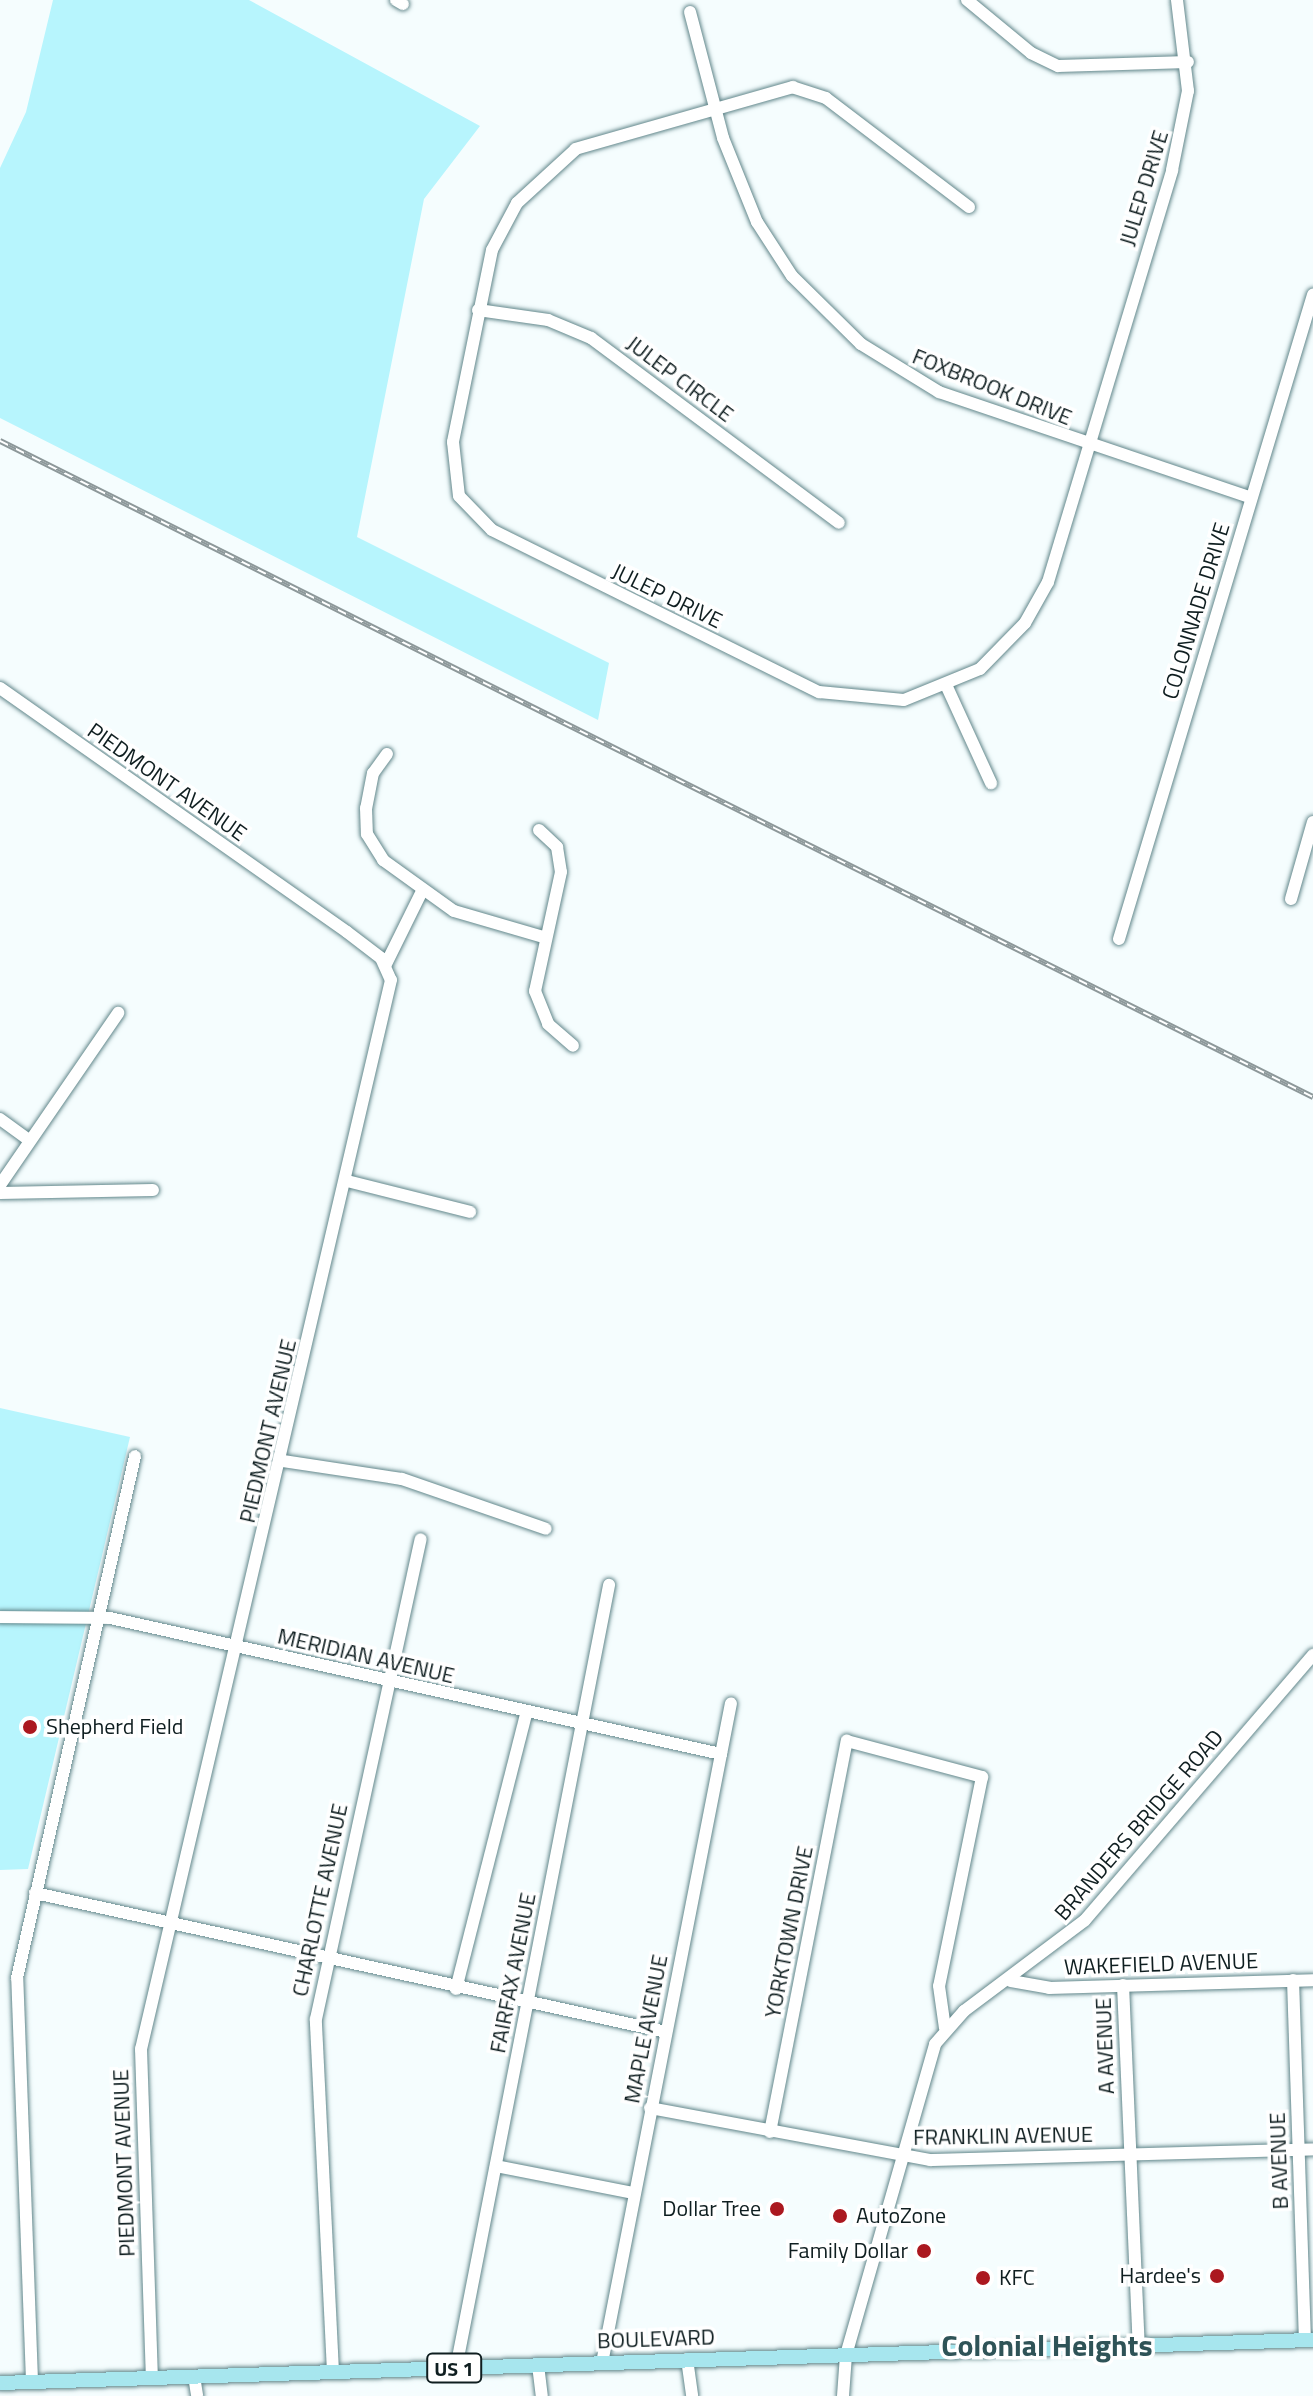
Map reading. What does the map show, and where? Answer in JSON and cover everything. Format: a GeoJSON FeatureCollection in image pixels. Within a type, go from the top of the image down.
{"type":"FeatureCollection","features":[{"type":"Feature","properties":{"kind":"main road","name":"BOULEVARD"},"geometry":{"type":"LineString","coordinates":[[0,2383],[34,2389],[152,2377],[1309,2340]]}},
{"type":"Feature","properties":{"kind":"street"},"geometry":{"type":"LineString","coordinates":[[967,0],[1031,53],[1058,66],[1188,62]]}},
{"type":"Feature","properties":{"kind":"street","name":"JULEP DRIVE"},"geometry":{"type":"LineString","coordinates":[[969,207],[819,94],[779,87],[610,134],[548,169],[498,233],[478,310],[452,453],[454,487],[477,519],[819,692],[888,701],[947,687],[993,658],[1040,600],[1181,139],[1188,62],[1177,0]]}},
{"type":"Feature","properties":{"kind":"street","name":"FOXBROOK DRIVE"},"geometry":{"type":"LineString","coordinates":[[690,12],[713,105],[757,222],[792,276],[839,325],[885,363],[939,392],[1089,446],[1250,497]]}},
{"type":"Feature","properties":{"kind":"street","name":"COLONNADE DRIVE"},"geometry":{"type":"LineString","coordinates":[[1119,939],[1313,295]]}},
{"type":"Feature","properties":{"kind":"street","name":"JULEP CIRCLE"},"geometry":{"type":"LineString","coordinates":[[478,310],[548,320],[591,338],[839,523]]}},
{"type":"Feature","properties":{"kind":"street"},"geometry":{"type":"LineString","coordinates":[[947,687],[991,783]]}},
{"type":"Feature","properties":{"kind":"street","name":"PIEDMONT AVENUE"},"geometry":{"type":"LineString","coordinates":[[0,688],[386,964],[390,989],[283,1461],[169,1924],[140,2068],[152,2377]]}},
{"type":"Feature","properties":{"kind":"street"},"geometry":{"type":"LineString","coordinates":[[387,754],[373,773],[367,834],[383,860],[422,891],[464,916],[543,937]]}},
{"type":"Feature","properties":{"kind":"street"},"geometry":{"type":"LineString","coordinates":[[1291,899],[1313,822]]}},
{"type":"Feature","properties":{"kind":"street"},"geometry":{"type":"LineString","coordinates":[[539,830],[557,847],[561,872],[543,937],[537,1004],[573,1046]]}},
{"type":"Feature","properties":{"kind":"street"},"geometry":{"type":"LineString","coordinates":[[386,964],[422,891]]}},
{"type":"Feature","properties":{"kind":"street"},"geometry":{"type":"LineString","coordinates":[[0,1185],[28,1139],[118,1013]]}},
{"type":"Feature","properties":{"kind":"street"},"geometry":{"type":"LineString","coordinates":[[0,1119],[28,1139]]}},
{"type":"Feature","properties":{"kind":"street"},"geometry":{"type":"LineString","coordinates":[[347,1181],[470,1212]]}},
{"type":"Feature","properties":{"kind":"street"},"geometry":{"type":"LineString","coordinates":[[0,1193],[153,1190]]}},
{"type":"Feature","properties":{"kind":"street"},"geometry":{"type":"LineString","coordinates":[[34,2389],[16,1993],[94,1616],[135,1456]]}},
{"type":"Feature","properties":{"kind":"street"},"geometry":{"type":"LineString","coordinates":[[283,1461],[402,1479],[546,1529]]}},
{"type":"Feature","properties":{"kind":"street","name":"CHARLOTTE AVENUE"},"geometry":{"type":"LineString","coordinates":[[333,2372],[316,2019],[324,1960],[421,1539]]}},
{"type":"Feature","properties":{"kind":"street","name":"FAIRFAX AVENUE"},"geometry":{"type":"LineString","coordinates":[[456,2368],[609,1585]]}},
{"type":"Feature","properties":{"kind":"street","name":"MERIDIAN AVENUE"},"geometry":{"type":"LineString","coordinates":[[0,1617],[94,1616],[526,1714],[721,1754]]}},
{"type":"Feature","properties":{"kind":"street","name":"BRANDERS BRIDGE ROAD"},"geometry":{"type":"LineString","coordinates":[[843,2396],[846,2355],[925,2067],[945,2028],[1011,1981],[1085,1920],[1313,1655]]}},
{"type":"Feature","properties":{"kind":"street","name":"MAPLE AVENUE"},"geometry":{"type":"LineString","coordinates":[[602,2363],[731,1703]]}},
{"type":"Feature","properties":{"kind":"street"},"geometry":{"type":"LineString","coordinates":[[456,1989],[526,1714]]}},
{"type":"Feature","properties":{"kind":"street","name":"YORKTOWN DRIVE"},"geometry":{"type":"LineString","coordinates":[[770,2132],[847,1741],[982,1777],[939,1986],[945,2028]]}},
{"type":"Feature","properties":{"kind":"street"},"geometry":{"type":"LineString","coordinates":[[35,1893],[324,1960],[666,2032]]}},
{"type":"Feature","properties":{"kind":"street","name":"B AVENUE"},"geometry":{"type":"LineString","coordinates":[[1293,1980],[1298,2149],[1309,2340]]}},
{"type":"Feature","properties":{"kind":"street","name":"WAKEFIELD AVENUE"},"geometry":{"type":"LineString","coordinates":[[1011,1981],[1037,1988],[1313,1980]]}},
{"type":"Feature","properties":{"kind":"street","name":"A AVENUE"},"geometry":{"type":"LineString","coordinates":[[1123,1985],[1139,2345]]}},
{"type":"Feature","properties":{"kind":"street","name":"FRANKLIN AVENUE"},"geometry":{"type":"LineString","coordinates":[[650,2108],[902,2158],[1313,2149]]}},
{"type":"Feature","properties":{"kind":"street"},"geometry":{"type":"LineString","coordinates":[[496,2166],[634,2193]]}},
{"type":"Feature","properties":{"kind":"street"},"geometry":{"type":"LineString","coordinates":[[687,2359],[692,2396]]}},
{"type":"Feature","properties":{"kind":"street"},"geometry":{"type":"LineString","coordinates":[[538,2365],[542,2396]]}},
{"type":"Feature","properties":{"kind":"street"},"geometry":{"type":"LineString","coordinates":[[194,2376],[197,2396]]}},
{"type":"Feature","properties":{"kind":"shaded area"},"geometry":{"type":"Polygon","coordinates":[[[53,0],[249,0],[480,126],[424,199],[357,537],[609,663],[598,720],[0,418],[0,168],[26,112],[53,0]]]}},
{"type":"Feature","properties":{"kind":"shaded area"},"geometry":{"type":"Polygon","coordinates":[[[0,1408],[130,1437],[28,1869],[0,1870],[0,1408]]]}},
{"type":"Feature","properties":{"kind":"railway"},"geometry":{"type":"LineString","coordinates":[[0,441],[1313,1097]]}},
{"type":"Feature","properties":{"kind":"place","name":"Shepherd Field"},"geometry":{"type":"Point","coordinates":[30,1727]}},
{"type":"Feature","properties":{"kind":"place","name":"Dollar Tree"},"geometry":{"type":"Point","coordinates":[777,2209]}},
{"type":"Feature","properties":{"kind":"place","name":"AutoZone"},"geometry":{"type":"Point","coordinates":[840,2216]}},
{"type":"Feature","properties":{"kind":"place","name":"Family Dollar"},"geometry":{"type":"Point","coordinates":[924,2251]}},
{"type":"Feature","properties":{"kind":"place","name":"Hardee's"},"geometry":{"type":"Point","coordinates":[1217,2276]}},
{"type":"Feature","properties":{"kind":"place","name":"KFC"},"geometry":{"type":"Point","coordinates":[983,2278]}},
{"type":"Feature","properties":{"kind":"district","name":"Colonial Heights"},"geometry":{"type":"Point","coordinates":[1047,2345]}}]}
